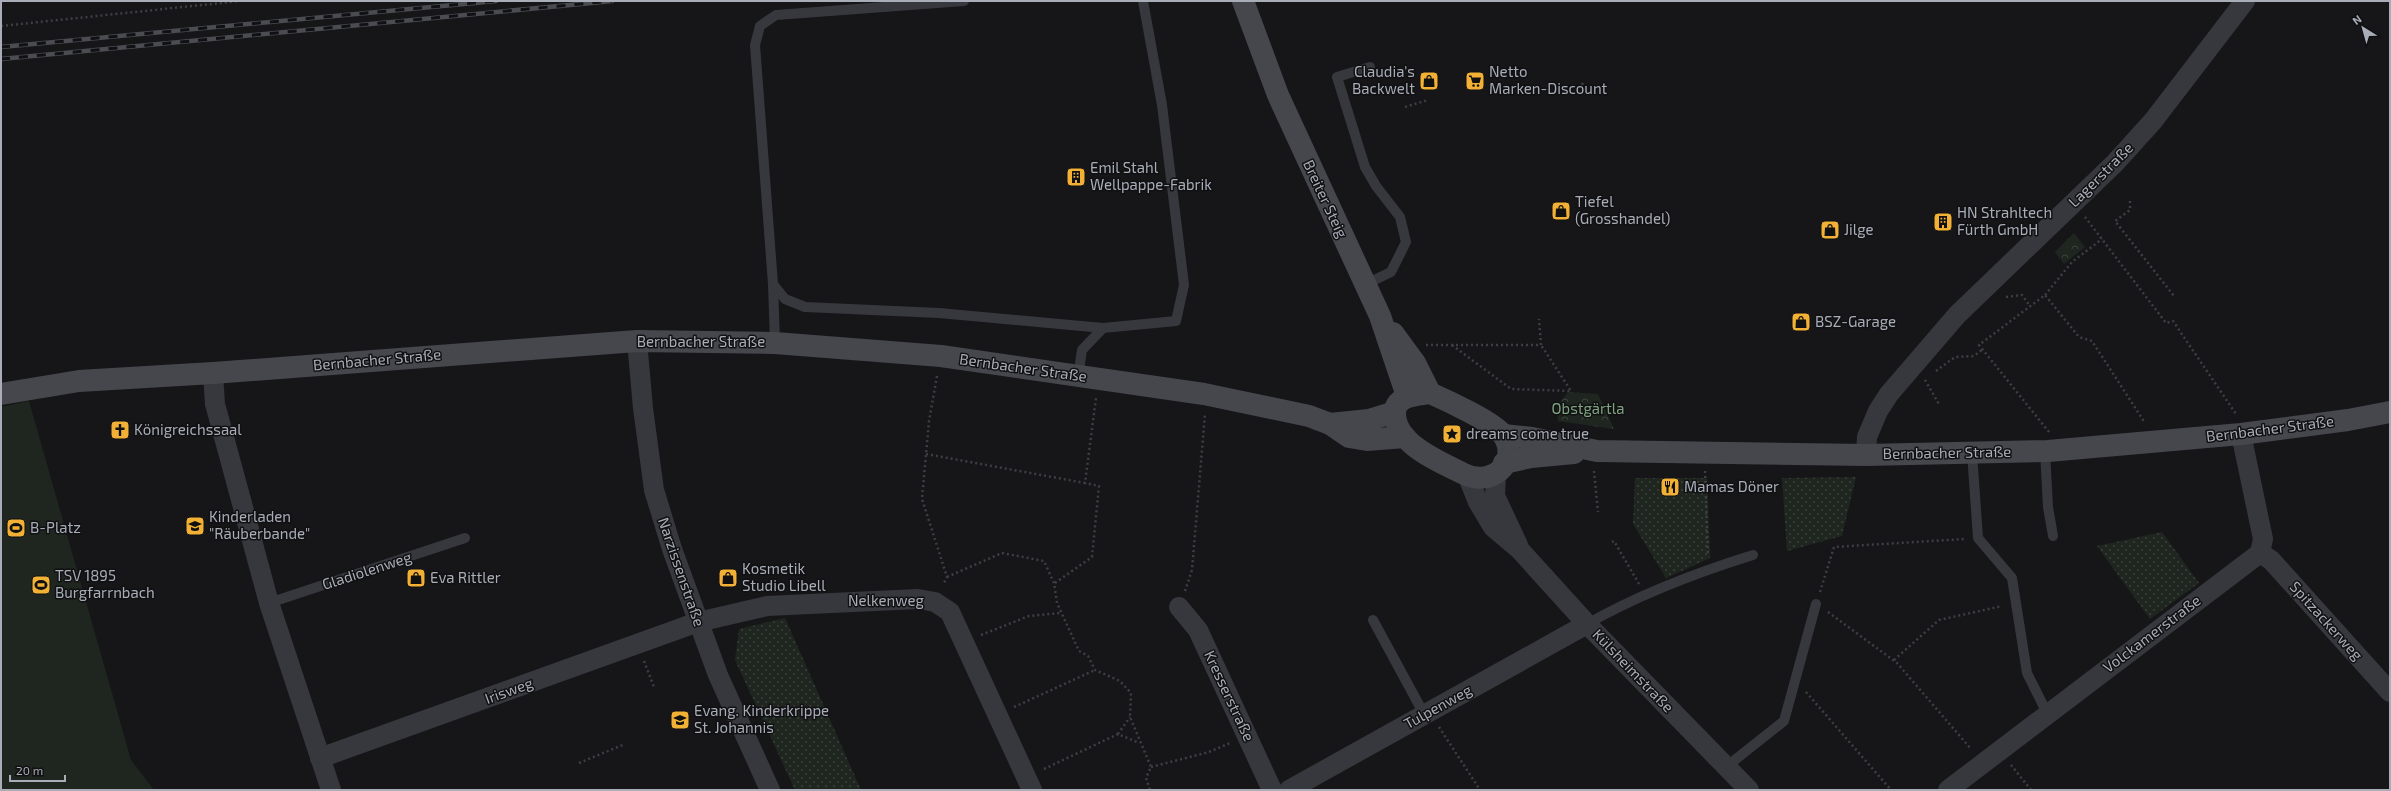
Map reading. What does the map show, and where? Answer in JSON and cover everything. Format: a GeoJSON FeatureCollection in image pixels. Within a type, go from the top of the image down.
{"type":"FeatureCollection","features":[{"type":"Feature","properties":{"kind":"street","name":"Breiter Steig"},"geometry":{"type":"LineString","coordinates":[[1243,1],[1278,95],[1380,316],[1401,404],[1396,426],[1405,437]]}},
{"type":"Feature","properties":{"kind":"street","name":"Lagerstraße"},"geometry":{"type":"LineString","coordinates":[[1866,455],[1867,437],[1878,411],[1889,394],[1957,315],[2115,163],[2153,121],[2245,1]]}},
{"type":"Feature","properties":{"kind":"street"},"geometry":{"type":"LineString","coordinates":[[1380,316],[1415,363],[1430,394],[1470,412],[1503,435],[1508,452],[1500,469]]}},
{"type":"Feature","properties":{"kind":"street","name":"Bernbacher Straße"},"geometry":{"type":"LineString","coordinates":[[1,394],[79,381],[213,373],[637,341],[774,343],[941,356],[1208,395],[1309,416],[1330,424],[1369,420],[1401,404],[1430,394]]}},
{"type":"Feature","properties":{"kind":"street","name":"Narzissenstraße"},"geometry":{"type":"LineString","coordinates":[[637,341],[643,408],[654,490],[672,549],[718,675],[770,790]]}},
{"type":"Feature","properties":{"kind":"street"},"geometry":{"type":"LineString","coordinates":[[213,373],[215,404],[269,603],[331,790]]}},
{"type":"Feature","properties":{"kind":"street","name":"Bernbacher Straße"},"geometry":{"type":"LineString","coordinates":[[1503,435],[1532,438],[1595,461],[1705,454],[1866,455],[1972,453],[2054,450],[2158,442],[2348,420],[2390,412]]}},
{"type":"Feature","properties":{"kind":"street"},"geometry":{"type":"LineString","coordinates":[[1330,424],[1349,437],[1367,440],[1405,437],[1414,446],[1468,477],[1484,479],[1500,469],[1531,457],[1595,461]]}},
{"type":"Feature","properties":{"kind":"street"},"geometry":{"type":"LineString","coordinates":[[2245,433],[2263,539],[2260,553]]}},
{"type":"Feature","properties":{"kind":"street","name":"Külsheimstraße"},"geometry":{"type":"LineString","coordinates":[[1500,469],[1495,496],[1519,549]]}},
{"type":"Feature","properties":{"kind":"street","name":"Külsheimstraße"},"geometry":{"type":"LineString","coordinates":[[1468,477],[1478,502],[1493,527],[1519,549],[1587,624],[1749,790]]}},
{"type":"Feature","properties":{"kind":"street","name":"Spitzackerweg"},"geometry":{"type":"LineString","coordinates":[[2260,553],[2271,560],[2390,692]]}},
{"type":"Feature","properties":{"kind":"street","name":"Volckamerstraße"},"geometry":{"type":"LineString","coordinates":[[1948,790],[2047,713],[2260,553]]}},
{"type":"Feature","properties":{"kind":"street","name":"Nelkenweg"},"geometry":{"type":"LineString","coordinates":[[698,622],[767,606],[918,599],[935,602],[950,612],[1029,784]]}},
{"type":"Feature","properties":{"kind":"street","name":"Kresserstraße"},"geometry":{"type":"LineString","coordinates":[[1179,607],[1198,630],[1272,790]]}},
{"type":"Feature","properties":{"kind":"street","name":"Irisweg"},"geometry":{"type":"LineString","coordinates":[[320,758],[698,622]]}},
{"type":"Feature","properties":{"kind":"street","name":"Tulpenweg"},"geometry":{"type":"LineString","coordinates":[[1289,790],[1587,624]]}},
{"type":"Feature","properties":{"kind":"lane"},"geometry":{"type":"LineString","coordinates":[[774,343],[773,284],[755,45],[760,26],[776,15],[964,1]]}},
{"type":"Feature","properties":{"kind":"lane"},"geometry":{"type":"LineString","coordinates":[[773,284],[785,299],[805,307],[939,313],[1103,328],[1176,321],[1184,285],[1162,105],[1143,1]]}},
{"type":"Feature","properties":{"kind":"lane"},"geometry":{"type":"LineString","coordinates":[[1366,284],[1391,272],[1406,242],[1400,216],[1376,186],[1365,167],[1336,76],[1370,67]]}},
{"type":"Feature","properties":{"kind":"lane"},"geometry":{"type":"LineString","coordinates":[[1365,167],[1373,159]]}},
{"type":"Feature","properties":{"kind":"lane"},"geometry":{"type":"LineString","coordinates":[[1088,378],[1082,350],[1103,328]]}},
{"type":"Feature","properties":{"kind":"lane"},"geometry":{"type":"LineString","coordinates":[[2053,536],[2048,507],[2054,450]]}},
{"type":"Feature","properties":{"kind":"lane"},"geometry":{"type":"LineString","coordinates":[[1972,453],[1978,538],[2012,578],[2027,672],[2047,713]]}},
{"type":"Feature","properties":{"kind":"lane","name":"Gladiolenweg"},"geometry":{"type":"LineString","coordinates":[[269,603],[466,538]]}},
{"type":"Feature","properties":{"kind":"lane"},"geometry":{"type":"LineString","coordinates":[[1587,624],[1645,595],[1708,569],[1753,556]]}},
{"type":"Feature","properties":{"kind":"lane"},"geometry":{"type":"LineString","coordinates":[[1726,767],[1784,721],[1816,604]]}},
{"type":"Feature","properties":{"kind":"lane"},"geometry":{"type":"LineString","coordinates":[[1373,620],[1427,713]]}},
{"type":"Feature","properties":{"kind":"path"},"geometry":{"type":"LineString","coordinates":[[1,26],[240,1]]}},
{"type":"Feature","properties":{"kind":"path"},"geometry":{"type":"LineString","coordinates":[[1582,83],[1587,98]]}},
{"type":"Feature","properties":{"kind":"path"},"geometry":{"type":"LineString","coordinates":[[1405,107],[1428,100]]}},
{"type":"Feature","properties":{"kind":"path"},"geometry":{"type":"LineString","coordinates":[[2130,201],[2130,210],[2115,221],[2174,296]]}},
{"type":"Feature","properties":{"kind":"path"},"geometry":{"type":"LineString","coordinates":[[2074,203],[2166,323],[2173,321],[2245,433]]}},
{"type":"Feature","properties":{"kind":"path"},"geometry":{"type":"LineString","coordinates":[[2054,450],[1980,345],[2045,295],[2072,262],[2102,239]]}},
{"type":"Feature","properties":{"kind":"path"},"geometry":{"type":"LineString","coordinates":[[2006,297],[2022,295],[2030,306]]}},
{"type":"Feature","properties":{"kind":"path"},"geometry":{"type":"LineString","coordinates":[[2045,295],[2079,337],[2092,341],[2158,442]]}},
{"type":"Feature","properties":{"kind":"path"},"geometry":{"type":"LineString","coordinates":[[1452,345],[1511,389],[1571,390],[1541,345],[1539,319]]}},
{"type":"Feature","properties":{"kind":"path"},"geometry":{"type":"LineString","coordinates":[[1408,353],[1426,344],[1541,345]]}},
{"type":"Feature","properties":{"kind":"path"},"geometry":{"type":"LineString","coordinates":[[1940,406],[1925,379],[1955,357],[1974,356],[1983,349]]}},
{"type":"Feature","properties":{"kind":"path"},"geometry":{"type":"LineString","coordinates":[[941,356],[929,421],[922,499],[947,577]]}},
{"type":"Feature","properties":{"kind":"path"},"geometry":{"type":"LineString","coordinates":[[1085,482],[1088,378]]}},
{"type":"Feature","properties":{"kind":"path"},"geometry":{"type":"LineString","coordinates":[[1179,607],[1192,570],[1203,427],[1208,395]]}},
{"type":"Feature","properties":{"kind":"path"},"geometry":{"type":"LineString","coordinates":[[926,454],[1085,482],[1099,486],[1092,558],[1054,583]]}},
{"type":"Feature","properties":{"kind":"path"},"geometry":{"type":"LineString","coordinates":[[1705,454],[1708,569]]}},
{"type":"Feature","properties":{"kind":"path"},"geometry":{"type":"LineString","coordinates":[[1595,461],[1598,512]]}},
{"type":"Feature","properties":{"kind":"path"},"geometry":{"type":"LineString","coordinates":[[1978,538],[1834,547],[1816,604],[1894,660],[1982,763]]}},
{"type":"Feature","properties":{"kind":"path"},"geometry":{"type":"LineString","coordinates":[[1612,542],[1614,541],[1645,595]]}},
{"type":"Feature","properties":{"kind":"path"},"geometry":{"type":"LineString","coordinates":[[935,602],[947,577],[1002,553],[1044,560],[1054,583],[1057,603],[1079,651],[1088,656],[1095,670],[1120,681],[1131,693],[1130,717],[1139,743],[1150,767],[1146,778],[1150,790]]}},
{"type":"Feature","properties":{"kind":"path"},"geometry":{"type":"LineString","coordinates":[[1894,660],[1939,620],[2016,603]]}},
{"type":"Feature","properties":{"kind":"path"},"geometry":{"type":"LineString","coordinates":[[964,642],[1029,616],[1062,613]]}},
{"type":"Feature","properties":{"kind":"path"},"geometry":{"type":"LineString","coordinates":[[637,644],[654,687]]}},
{"type":"Feature","properties":{"kind":"path"},"geometry":{"type":"LineString","coordinates":[[997,714],[1095,670]]}},
{"type":"Feature","properties":{"kind":"path"},"geometry":{"type":"LineString","coordinates":[[1795,680],[1891,790]]}},
{"type":"Feature","properties":{"kind":"path"},"geometry":{"type":"LineString","coordinates":[[1427,713],[1480,790]]}},
{"type":"Feature","properties":{"kind":"path"},"geometry":{"type":"LineString","coordinates":[[1029,784],[1118,734],[1130,717]]}},
{"type":"Feature","properties":{"kind":"path"},"geometry":{"type":"LineString","coordinates":[[1118,734],[1139,743]]}},
{"type":"Feature","properties":{"kind":"path"},"geometry":{"type":"LineString","coordinates":[[1150,767],[1209,752],[1247,736]]}},
{"type":"Feature","properties":{"kind":"path"},"geometry":{"type":"LineString","coordinates":[[579,763],[626,744]]}},
{"type":"Feature","properties":{"kind":"path"},"geometry":{"type":"LineString","coordinates":[[2000,751],[2031,790]]}},
{"type":"Feature","properties":{"kind":"green space"},"geometry":{"type":"Polygon","coordinates":[[[2074,233],[2085,247],[2064,264],[2055,252],[2074,233]]]}},
{"type":"Feature","properties":{"kind":"green space","name":"Obstgärtla"},"geometry":{"type":"Polygon","coordinates":[[[1568,392],[1598,394],[1614,429],[1558,421],[1557,406],[1568,392]]]}},
{"type":"Feature","properties":{"kind":"green space","name":"TSV 1895 Burgfarrnbach"},"geometry":{"type":"Polygon","coordinates":[[[29,401],[131,760],[154,790],[1,790],[1,407],[29,401]]]}},
{"type":"Feature","properties":{"kind":"green space"},"geometry":{"type":"Polygon","coordinates":[[[1856,477],[1842,536],[1787,551],[1782,478],[1856,477]]]}},
{"type":"Feature","properties":{"kind":"green space"},"geometry":{"type":"Polygon","coordinates":[[[1635,478],[1707,478],[1710,558],[1666,578],[1633,524],[1635,478]]]}},
{"type":"Feature","properties":{"kind":"green space"},"geometry":{"type":"Polygon","coordinates":[[[2162,532],[2199,583],[2150,619],[2097,546],[2162,532]]]}},
{"type":"Feature","properties":{"kind":"green space"},"geometry":{"type":"Polygon","coordinates":[[[785,618],[861,790],[795,790],[735,660],[739,629],[785,618]]]}},
{"type":"Feature","properties":{"kind":"railway"},"geometry":{"type":"LineString","coordinates":[[1,47],[496,1]]}},
{"type":"Feature","properties":{"kind":"railway"},"geometry":{"type":"LineString","coordinates":[[1,59],[612,1]]}},
{"type":"Feature","properties":{"kind":"place","name":"Claudia's Backwelt"},"geometry":{"type":"Point","coordinates":[1429,81]}},
{"type":"Feature","properties":{"kind":"place","name":"Netto Marken-Discount"},"geometry":{"type":"Point","coordinates":[1475,81]}},
{"type":"Feature","properties":{"kind":"place","name":"Emil Stahl Wellpappe-Fabrik"},"geometry":{"type":"Point","coordinates":[1076,177]}},
{"type":"Feature","properties":{"kind":"place","name":"Tiefel (Grosshandel)"},"geometry":{"type":"Point","coordinates":[1561,211]}},
{"type":"Feature","properties":{"kind":"place","name":"HN Strahltech Fürth GmbH"},"geometry":{"type":"Point","coordinates":[1943,222]}},
{"type":"Feature","properties":{"kind":"place","name":"Jilge"},"geometry":{"type":"Point","coordinates":[1830,230]}},
{"type":"Feature","properties":{"kind":"place","name":"BSZ-Garage"},"geometry":{"type":"Point","coordinates":[1801,322]}},
{"type":"Feature","properties":{"kind":"place","name":"Königreichssaal"},"geometry":{"type":"Point","coordinates":[120,430]}},
{"type":"Feature","properties":{"kind":"place","name":"dreams come true"},"geometry":{"type":"Point","coordinates":[1452,434]}},
{"type":"Feature","properties":{"kind":"place","name":"Mamas Döner"},"geometry":{"type":"Point","coordinates":[1670,487]}},
{"type":"Feature","properties":{"kind":"place","name":"Kinderladen \"Räuberbande\""},"geometry":{"type":"Point","coordinates":[195,526]}},
{"type":"Feature","properties":{"kind":"place","name":"B-Platz"},"geometry":{"type":"Point","coordinates":[16,528]}},
{"type":"Feature","properties":{"kind":"place","name":"Eva Rittler"},"geometry":{"type":"Point","coordinates":[416,578]}},
{"type":"Feature","properties":{"kind":"place","name":"Kosmetik Studio Libell"},"geometry":{"type":"Point","coordinates":[728,578]}},
{"type":"Feature","properties":{"kind":"place","name":"TSV 1895 Burgfarrnbach"},"geometry":{"type":"Point","coordinates":[41,585]}},
{"type":"Feature","properties":{"kind":"place","name":"Evang. Kinderkrippe St. Johannis"},"geometry":{"type":"Point","coordinates":[680,720]}}]}
